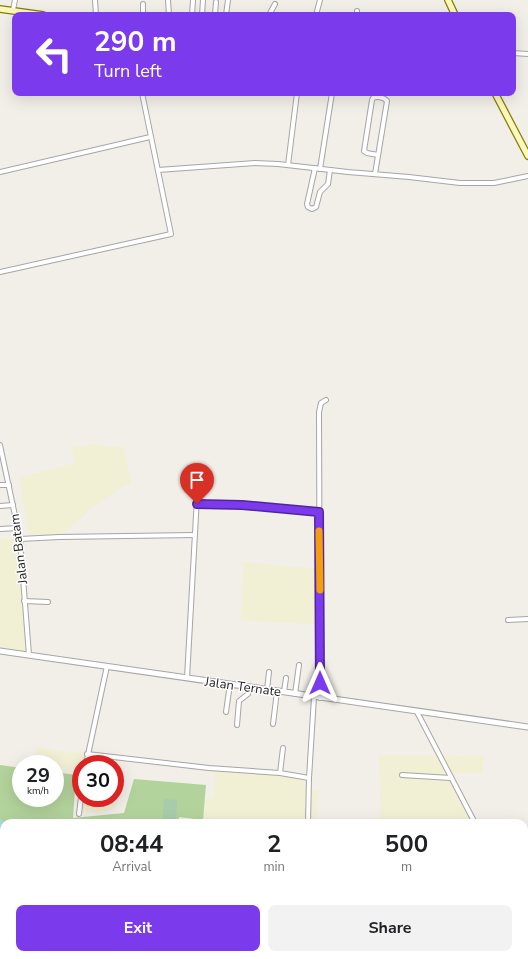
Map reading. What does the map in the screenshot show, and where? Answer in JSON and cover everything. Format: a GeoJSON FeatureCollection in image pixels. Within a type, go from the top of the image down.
{"type":"FeatureCollection","features":[{"type":"Feature","properties":{"kind":"main road"},"geometry":{"type":"LineString","coordinates":[[448,0],[454,12]]}},
{"type":"Feature","properties":{"kind":"main road"},"geometry":{"type":"LineString","coordinates":[[0,8],[25,12]]}},
{"type":"Feature","properties":{"kind":"main road"},"geometry":{"type":"LineString","coordinates":[[497,96],[528,156]]}},
{"type":"Feature","properties":{"kind":"street"},"geometry":{"type":"LineString","coordinates":[[13,10],[15,0]]}},
{"type":"Feature","properties":{"kind":"street"},"geometry":{"type":"LineString","coordinates":[[95,0],[96,12]]}},
{"type":"Feature","properties":{"kind":"street"},"geometry":{"type":"LineString","coordinates":[[168,0],[169,12]]}},
{"type":"Feature","properties":{"kind":"street"},"geometry":{"type":"LineString","coordinates":[[192,12],[193,0]]}},
{"type":"Feature","properties":{"kind":"street"},"geometry":{"type":"LineString","coordinates":[[202,12],[203,0]]}},
{"type":"Feature","properties":{"kind":"street"},"geometry":{"type":"LineString","coordinates":[[226,12],[228,0]]}},
{"type":"Feature","properties":{"kind":"street"},"geometry":{"type":"LineString","coordinates":[[317,12],[320,0]]}},
{"type":"Feature","properties":{"kind":"street"},"geometry":{"type":"LineString","coordinates":[[215,12],[216,2]]}},
{"type":"Feature","properties":{"kind":"street"},"geometry":{"type":"LineString","coordinates":[[143,4],[143,12]]}},
{"type":"Feature","properties":{"kind":"street"},"geometry":{"type":"LineString","coordinates":[[271,12],[275,4]]}},
{"type":"Feature","properties":{"kind":"street"},"geometry":{"type":"LineString","coordinates":[[516,53],[528,54]]}},
{"type":"Feature","properties":{"kind":"street"},"geometry":{"type":"LineString","coordinates":[[0,272],[171,234],[143,96]]}},
{"type":"Feature","properties":{"kind":"street"},"geometry":{"type":"LineString","coordinates":[[288,165],[297,96]]}},
{"type":"Feature","properties":{"kind":"street"},"geometry":{"type":"LineString","coordinates":[[330,170],[328,184],[320,192],[316,207],[312,209],[308,207],[307,204],[318,168],[331,96]]}},
{"type":"Feature","properties":{"kind":"street"},"geometry":{"type":"LineString","coordinates":[[375,174],[387,101],[376,97],[372,98],[364,151],[378,155]]}},
{"type":"Feature","properties":{"kind":"street"},"geometry":{"type":"LineString","coordinates":[[0,172],[150,137]]}},
{"type":"Feature","properties":{"kind":"street"},"geometry":{"type":"LineString","coordinates":[[158,170],[255,163],[482,184],[528,176]]}},
{"type":"Feature","properties":{"kind":"street"},"geometry":{"type":"LineString","coordinates":[[308,819],[309,778],[317,697],[319,412],[321,403],[326,400]]}},
{"type":"Feature","properties":{"kind":"street","name":"Jalan Batam"},"geometry":{"type":"LineString","coordinates":[[0,445],[20,539],[29,655]]}},
{"type":"Feature","properties":{"kind":"street"},"geometry":{"type":"LineString","coordinates":[[187,678],[198,479]]}},
{"type":"Feature","properties":{"kind":"street"},"geometry":{"type":"LineString","coordinates":[[0,485],[9,485]]}},
{"type":"Feature","properties":{"kind":"street"},"geometry":{"type":"LineString","coordinates":[[197,504],[242,505],[319,512]]}},
{"type":"Feature","properties":{"kind":"street"},"geometry":{"type":"LineString","coordinates":[[0,506],[13,505]]}},
{"type":"Feature","properties":{"kind":"street"},"geometry":{"type":"LineString","coordinates":[[0,529],[18,528]]}},
{"type":"Feature","properties":{"kind":"street"},"geometry":{"type":"LineString","coordinates":[[20,539],[194,535]]}},
{"type":"Feature","properties":{"kind":"street"},"geometry":{"type":"LineString","coordinates":[[24,601],[48,602]]}},
{"type":"Feature","properties":{"kind":"street"},"geometry":{"type":"LineString","coordinates":[[508,620],[528,620]]}},
{"type":"Feature","properties":{"kind":"street","name":"Jalan Ternate"},"geometry":{"type":"LineString","coordinates":[[0,651],[417,712],[528,726]]}},
{"type":"Feature","properties":{"kind":"street"},"geometry":{"type":"LineString","coordinates":[[295,694],[298,665]]}},
{"type":"Feature","properties":{"kind":"street"},"geometry":{"type":"LineString","coordinates":[[107,666],[87,754],[209,768],[280,773],[309,778]]}},
{"type":"Feature","properties":{"kind":"street"},"geometry":{"type":"LineString","coordinates":[[267,690],[269,672]]}},
{"type":"Feature","properties":{"kind":"street"},"geometry":{"type":"LineString","coordinates":[[284,692],[286,678]]}},
{"type":"Feature","properties":{"kind":"street"},"geometry":{"type":"LineString","coordinates":[[226,712],[230,684]]}},
{"type":"Feature","properties":{"kind":"street"},"geometry":{"type":"LineString","coordinates":[[237,725],[239,701],[248,694],[249,687]]}},
{"type":"Feature","properties":{"kind":"street"},"geometry":{"type":"LineString","coordinates":[[273,724],[277,691]]}},
{"type":"Feature","properties":{"kind":"street"},"geometry":{"type":"LineString","coordinates":[[417,712],[473,819]]}},
{"type":"Feature","properties":{"kind":"street"},"geometry":{"type":"LineString","coordinates":[[280,773],[283,748]]}},
{"type":"Feature","properties":{"kind":"street"},"geometry":{"type":"LineString","coordinates":[[402,775],[451,778]]}},
{"type":"Feature","properties":{"kind":"street"},"geometry":{"type":"LineString","coordinates":[[79,814],[80,807]]}},
{"type":"Feature","properties":{"kind":"shaded area"},"geometry":{"type":"Polygon","coordinates":[[[92,444],[110,447],[124,447],[131,483],[119,489],[87,511],[67,530],[59,534],[29,536],[19,478],[75,463],[72,448],[92,444]]]}},
{"type":"Feature","properties":{"kind":"shaded area"},"geometry":{"type":"Polygon","coordinates":[[[0,539],[17,539],[26,652],[0,649],[0,539]]]}},
{"type":"Feature","properties":{"kind":"shaded area"},"geometry":{"type":"Polygon","coordinates":[[[244,562],[317,569],[316,624],[241,620],[244,562]]]}},
{"type":"Feature","properties":{"kind":"shaded area"},"geometry":{"type":"Polygon","coordinates":[[[37,748],[84,754],[72,755],[72,771],[64,770],[64,755],[36,755],[37,748]]]}},
{"type":"Feature","properties":{"kind":"shaded area"},"geometry":{"type":"Polygon","coordinates":[[[89,753],[104,755],[89,755],[89,753]]]}},
{"type":"Feature","properties":{"kind":"shaded area"},"geometry":{"type":"Polygon","coordinates":[[[379,755],[484,756],[482,773],[449,773],[473,819],[381,819],[379,755]]]}},
{"type":"Feature","properties":{"kind":"shaded area"},"geometry":{"type":"Polygon","coordinates":[[[255,771],[303,778],[306,791],[318,791],[316,819],[186,819],[186,814],[203,799],[213,799],[215,772],[255,771]]]}},
{"type":"Feature","properties":{"kind":"shaded area"},"geometry":{"type":"Polygon","coordinates":[[[82,807],[115,807],[115,809],[95,813],[81,812],[82,807]]]}},
{"type":"Feature","properties":{"kind":"green space"},"geometry":{"type":"Polygon","coordinates":[[[0,765],[12,767],[12,807],[64,807],[64,773],[72,774],[73,818],[124,813],[134,779],[206,785],[203,819],[179,817],[179,819],[0,819],[0,765]]]}},
{"type":"Feature","properties":{"kind":"green space"},"geometry":{"type":"Polygon","coordinates":[[[164,799],[177,800],[176,819],[162,819],[164,799]]]}},
{"type":"Feature","properties":{"kind":"slow traffic"},"geometry":{"type":"LineString","coordinates":[[319,531],[320,590]]}},
{"type":"Feature","properties":{"kind":"route"},"geometry":{"type":"LineString","coordinates":[[197,504],[242,505],[319,512],[320,683]]}}]}
